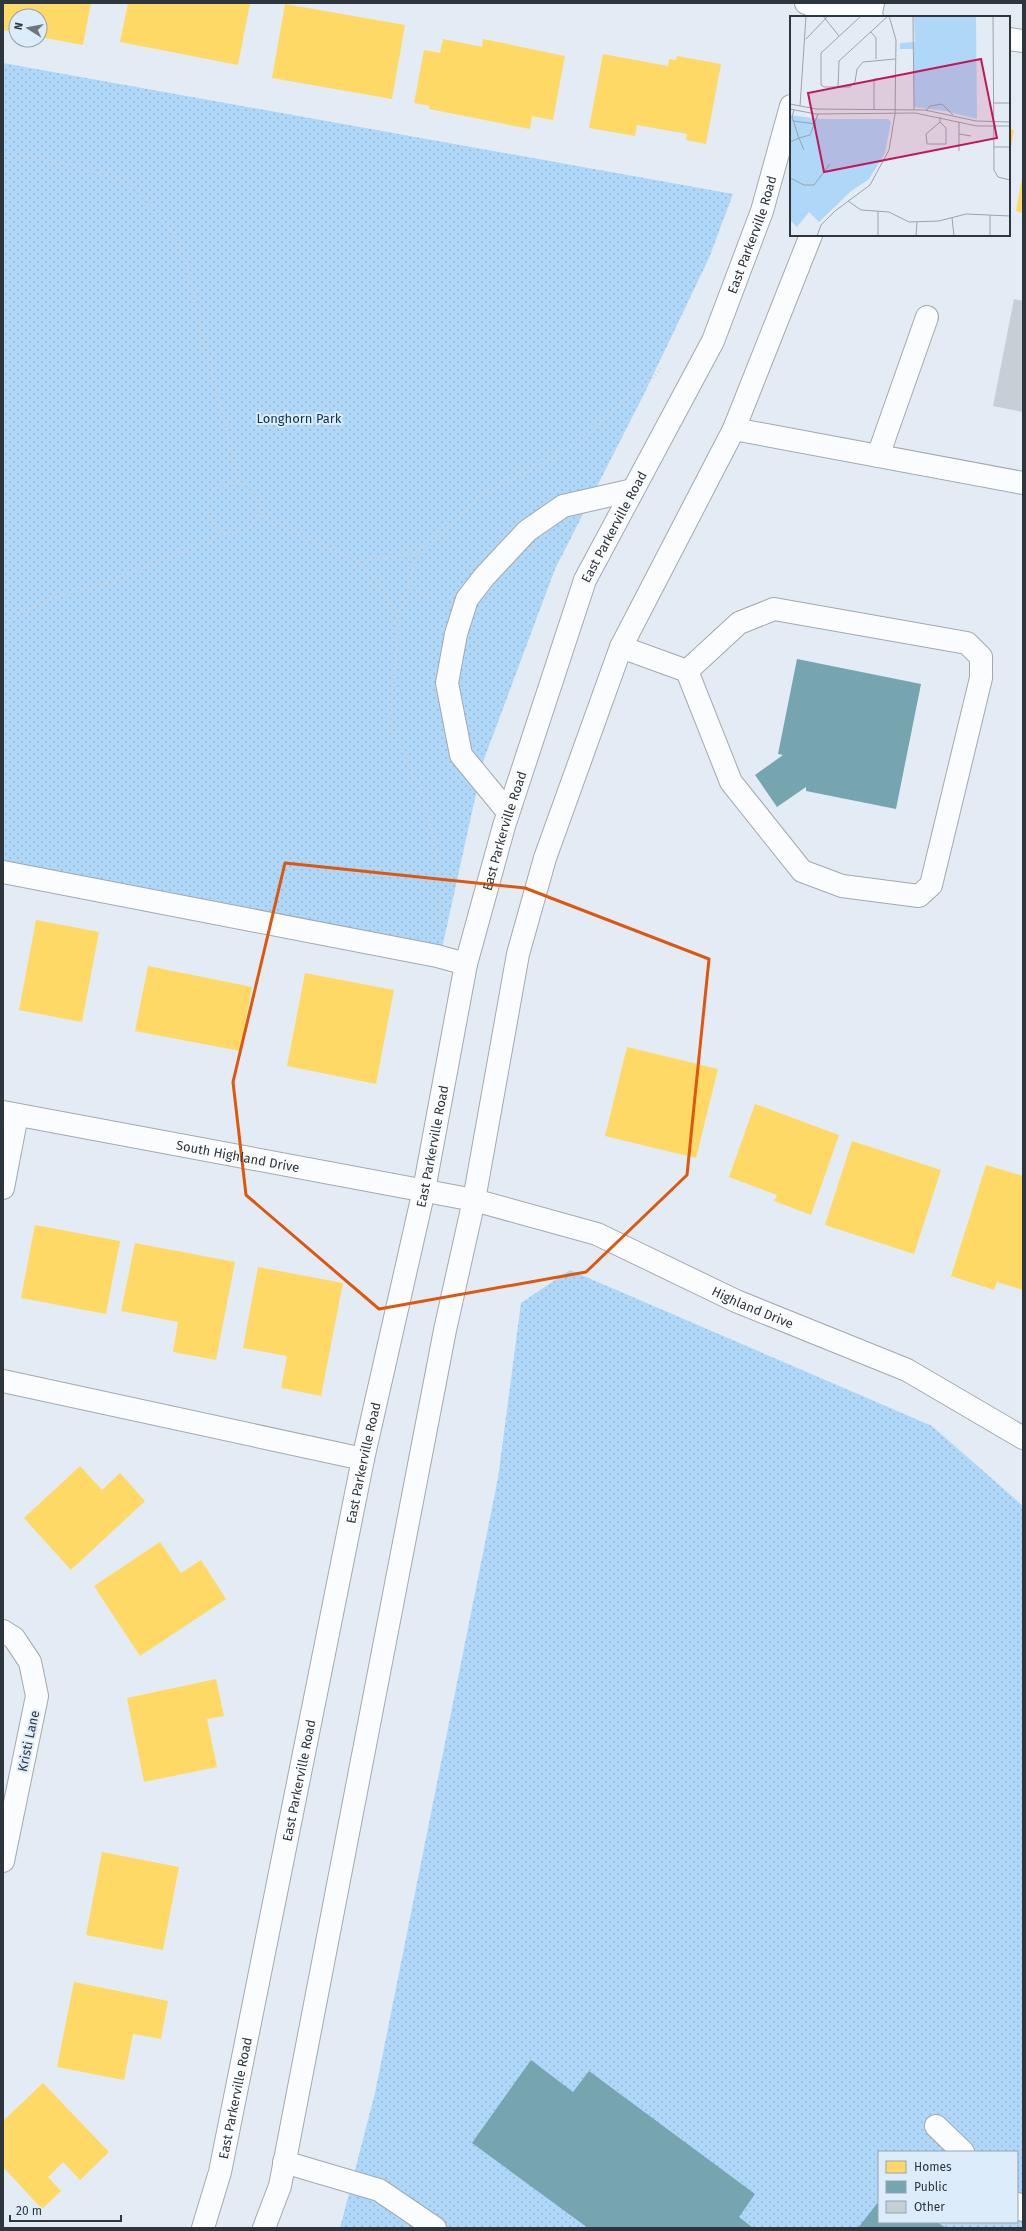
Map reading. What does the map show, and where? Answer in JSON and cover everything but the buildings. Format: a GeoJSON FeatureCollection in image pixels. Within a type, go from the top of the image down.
{"type":"FeatureCollection","features":[{"type":"Feature","properties":{"kind":"main road"},"geometry":{"type":"LineString","coordinates":[[871,16],[872,3]]}},
{"type":"Feature","properties":{"kind":"main road"},"geometry":{"type":"LineString","coordinates":[[815,7],[865,16]]}},
{"type":"Feature","properties":{"kind":"main road"},"geometry":{"type":"LineString","coordinates":[[1010,39],[1023,41]]}},
{"type":"Feature","properties":{"kind":"main road","name":"East Parkerville Road"},"geometry":{"type":"LineString","coordinates":[[203,2228],[220,2172],[363,1458],[424,1190],[466,964],[508,812],[585,580],[713,341],[762,211],[790,110]]}},
{"type":"Feature","properties":{"kind":"main road"},"geometry":{"type":"LineString","coordinates":[[264,2228],[280,2186],[445,1330],[474,1200],[518,954],[545,858],[621,647],[734,429],[811,236]]}},
{"type":"Feature","properties":{"kind":"main road"},"geometry":{"type":"LineString","coordinates":[[878,456],[928,317]]}},
{"type":"Feature","properties":{"kind":"main road"},"geometry":{"type":"LineString","coordinates":[[734,429],[1023,483]]}},
{"type":"Feature","properties":{"kind":"main road"},"geometry":{"type":"LineString","coordinates":[[508,812],[461,755],[447,683],[456,634],[467,599],[484,577],[527,531],[563,506],[633,490]]}},
{"type":"Feature","properties":{"kind":"main road"},"geometry":{"type":"LineString","coordinates":[[621,647],[687,671],[731,782],[802,871],[842,886],[919,896],[931,885],[981,678],[981,657],[967,643],[774,609],[739,623],[687,671]]}},
{"type":"Feature","properties":{"kind":"main road"},"geometry":{"type":"LineString","coordinates":[[3,872],[437,956],[466,964]]}},
{"type":"Feature","properties":{"kind":"main road"},"geometry":{"type":"LineString","coordinates":[[3,1188],[10,1113]]}},
{"type":"Feature","properties":{"kind":"main road","name":"South Highland Drive"},"geometry":{"type":"LineString","coordinates":[[10,1113],[474,1200]]}},
{"type":"Feature","properties":{"kind":"main road","name":"Highland Drive"},"geometry":{"type":"LineString","coordinates":[[474,1200],[598,1234],[736,1301],[906,1370],[1023,1438]]}},
{"type":"Feature","properties":{"kind":"main road"},"geometry":{"type":"LineString","coordinates":[[3,1381],[363,1458]]}},
{"type":"Feature","properties":{"kind":"main road","name":"Kristi Lane"},"geometry":{"type":"LineString","coordinates":[[3,1631],[14,1638],[30,1662],[37,1696],[3,1856]]}},
{"type":"Feature","properties":{"kind":"main road"},"geometry":{"type":"LineString","coordinates":[[936,2126],[962,2151]]}},
{"type":"Feature","properties":{"kind":"main road"},"geometry":{"type":"LineString","coordinates":[[284,2162],[379,2190],[410,2220],[435,2228]]}},
{"type":"Feature","properties":{"kind":"path"},"geometry":{"type":"LineString","coordinates":[[3,156],[36,158],[76,166],[127,182],[165,220],[187,262],[205,345],[241,483]]}},
{"type":"Feature","properties":{"kind":"path"},"geometry":{"type":"LineString","coordinates":[[438,933],[443,878],[423,795],[390,721],[399,620],[418,553],[484,493],[546,461],[576,443],[610,412],[654,378],[663,365]]}},
{"type":"Feature","properties":{"kind":"path"},"geometry":{"type":"LineString","coordinates":[[232,482],[241,483],[250,488],[256,496],[260,505],[258,515],[253,524],[246,531],[236,534],[226,532],[217,528],[211,520],[208,510],[209,500],[214,491],[222,485],[232,482]]}},
{"type":"Feature","properties":{"kind":"path"},"geometry":{"type":"LineString","coordinates":[[258,515],[357,561],[382,585],[399,620]]}},
{"type":"Feature","properties":{"kind":"path"},"geometry":{"type":"LineString","coordinates":[[3,621],[58,596],[106,583],[226,532]]}},
{"type":"Feature","properties":{"kind":"path"},"geometry":{"type":"LineString","coordinates":[[357,561],[418,553]]}},
{"type":"Feature","properties":{"kind":"highlighted area"},"geometry":{"type":"Polygon","coordinates":[[[285,863],[525,888],[709,959],[687,1175],[586,1272],[379,1309],[246,1195],[233,1082],[285,863]]]}},
{"type":"Feature","properties":{"kind":"green space","name":"Longhorn Park"},"geometry":{"type":"Polygon","coordinates":[[[3,63],[733,194],[709,258],[644,394],[555,569],[483,762],[441,953],[3,863],[3,63]]]}},
{"type":"Feature","properties":{"kind":"green space"},"geometry":{"type":"Polygon","coordinates":[[[570,1270],[932,1426],[1023,1506],[1023,2228],[340,2228],[375,2093],[498,1478],[521,1303],[570,1270]]]}}]}
